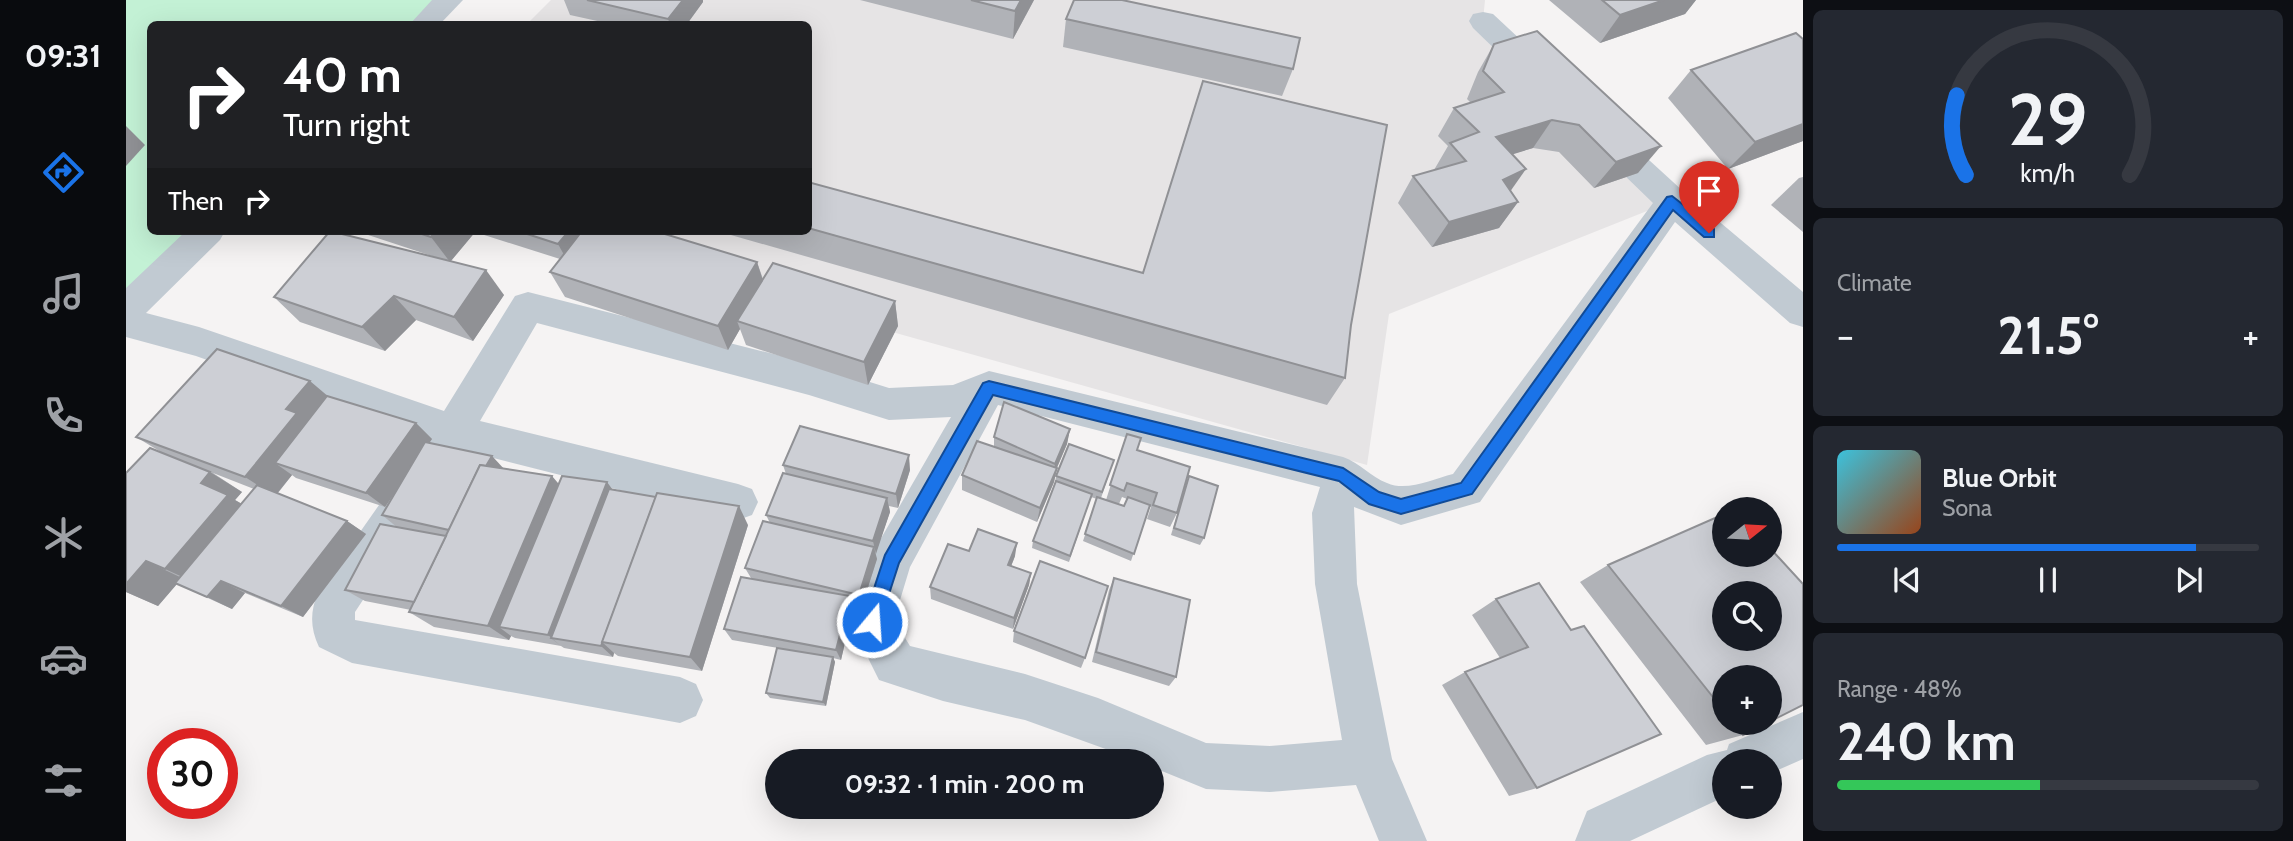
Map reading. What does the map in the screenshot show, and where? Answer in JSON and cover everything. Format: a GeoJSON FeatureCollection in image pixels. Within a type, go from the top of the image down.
{"type":"FeatureCollection","features":[{"type":"Feature","properties":{"kind":"street"},"geometry":{"type":"LineString","coordinates":[[427,21],[449,0]]}},
{"type":"Feature","properties":{"kind":"street"},"geometry":{"type":"LineString","coordinates":[[1483,21],[1672,201],[1803,313]]}},
{"type":"Feature","properties":{"kind":"street"},"geometry":{"type":"LineString","coordinates":[[680,700],[352,641],[334,632],[333,607],[453,431],[528,306],[809,379],[889,404],[954,401],[989,387],[1343,475],[1374,498],[1401,506],[1466,489],[1672,201]]}},
{"type":"Feature","properties":{"kind":"street"},"geometry":{"type":"LineString","coordinates":[[126,310],[204,235]]}},
{"type":"Feature","properties":{"kind":"street"},"geometry":{"type":"LineString","coordinates":[[126,322],[199,342],[453,431],[738,502]]}},
{"type":"Feature","properties":{"kind":"street"},"geometry":{"type":"LineString","coordinates":[[989,387],[891,561],[872,622],[895,664],[943,679],[1025,697],[1098,721],[1206,766],[1270,769],[1369,761]]}},
{"type":"Feature","properties":{"kind":"street"},"geometry":{"type":"LineString","coordinates":[[1343,475],[1332,513],[1336,584],[1369,761],[1403,841]]}},
{"type":"Feature","properties":{"kind":"street"},"geometry":{"type":"LineString","coordinates":[[1772,749],[1803,735]]}},
{"type":"Feature","properties":{"kind":"street"},"geometry":{"type":"LineString","coordinates":[[1599,841],[1604,828],[1712,778]]}},
{"type":"Feature","properties":{"kind":"shaded area"},"geometry":{"type":"Polygon","coordinates":[[[551,0],[1485,0],[1483,21],[1672,201],[1389,314],[1367,465],[546,235],[812,235],[812,21],[530,21],[551,0]]]}},
{"type":"Feature","properties":{"kind":"green space"},"geometry":{"type":"Polygon","coordinates":[[[126,0],[449,0],[427,21],[147,21],[147,235],[204,235],[126,310],[126,0]]]}},
{"type":"Feature","properties":{"kind":"building"},"geometry":{"type":"Polygon","coordinates":[[[587,0],[683,0],[668,19],[587,0]]]}},
{"type":"Feature","properties":{"kind":"building"},"geometry":{"type":"Polygon","coordinates":[[[971,0],[1021,0],[1015,11],[971,0]]]}},
{"type":"Feature","properties":{"kind":"building"},"geometry":{"type":"Polygon","coordinates":[[[1074,0],[1122,0],[1300,38],[1293,69],[1066,19],[1074,0]]]}},
{"type":"Feature","properties":{"kind":"building"},"geometry":{"type":"Polygon","coordinates":[[[1602,0],[1664,0],[1620,15],[1602,0]]]}},
{"type":"Feature","properties":{"kind":"building"},"geometry":{"type":"Polygon","coordinates":[[[1537,31],[1661,146],[1616,162],[1579,125],[1552,120],[1496,137],[1526,169],[1503,180],[1518,202],[1449,222],[1413,176],[1466,161],[1450,143],[1479,132],[1454,108],[1504,92],[1483,71],[1494,44],[1537,31]]]}},
{"type":"Feature","properties":{"kind":"building"},"geometry":{"type":"Polygon","coordinates":[[[1796,33],[1803,39],[1803,124],[1755,142],[1691,70],[1796,33]]]}},
{"type":"Feature","properties":{"kind":"building"},"geometry":{"type":"Polygon","coordinates":[[[1203,81],[1387,125],[1351,325],[1345,378],[812,229],[812,183],[1143,273],[1203,81]]]}},
{"type":"Feature","properties":{"kind":"building"},"geometry":{"type":"Polygon","coordinates":[[[327,235],[346,235],[486,270],[454,317],[394,296],[362,327],[274,297],[327,235]]]}},
{"type":"Feature","properties":{"kind":"building"},"geometry":{"type":"Polygon","coordinates":[[[530,235],[566,235],[558,244],[530,235]]]}},
{"type":"Feature","properties":{"kind":"building"},"geometry":{"type":"Polygon","coordinates":[[[579,235],[668,235],[757,262],[718,326],[550,272],[579,235]]]}},
{"type":"Feature","properties":{"kind":"building"},"geometry":{"type":"Polygon","coordinates":[[[773,263],[895,301],[864,362],[737,321],[773,263]]]}},
{"type":"Feature","properties":{"kind":"building"},"geometry":{"type":"Polygon","coordinates":[[[217,349],[310,381],[286,409],[297,413],[245,477],[136,437],[217,349]]]}},
{"type":"Feature","properties":{"kind":"building"},"geometry":{"type":"Polygon","coordinates":[[[327,396],[416,423],[366,493],[275,463],[327,396]]]}},
{"type":"Feature","properties":{"kind":"building"},"geometry":{"type":"Polygon","coordinates":[[[1004,402],[1070,429],[1055,464],[994,437],[1004,402]]]}},
{"type":"Feature","properties":{"kind":"building"},"geometry":{"type":"Polygon","coordinates":[[[800,426],[909,455],[896,494],[783,465],[800,426]]]}},
{"type":"Feature","properties":{"kind":"building"},"geometry":{"type":"Polygon","coordinates":[[[1127,434],[1141,438],[1137,450],[1190,467],[1177,513],[1153,505],[1157,493],[1127,483],[1124,491],[1110,485],[1127,434]]]}},
{"type":"Feature","properties":{"kind":"building"},"geometry":{"type":"Polygon","coordinates":[[[977,441],[1057,468],[1040,508],[962,475],[977,441]]]}},
{"type":"Feature","properties":{"kind":"building"},"geometry":{"type":"Polygon","coordinates":[[[425,442],[492,456],[486,466],[480,465],[449,530],[382,515],[425,442]]]}},
{"type":"Feature","properties":{"kind":"building"},"geometry":{"type":"Polygon","coordinates":[[[1069,444],[1114,460],[1102,492],[1056,476],[1069,444]]]}},
{"type":"Feature","properties":{"kind":"building"},"geometry":{"type":"Polygon","coordinates":[[[150,448],[210,472],[201,483],[228,495],[165,569],[146,561],[126,584],[126,473],[150,448]]]}},
{"type":"Feature","properties":{"kind":"building"},"geometry":{"type":"Polygon","coordinates":[[[480,465],[552,476],[488,626],[409,612],[480,465]]]}},
{"type":"Feature","properties":{"kind":"building"},"geometry":{"type":"Polygon","coordinates":[[[783,473],[887,498],[873,541],[766,515],[783,473]]]}},
{"type":"Feature","properties":{"kind":"building"},"geometry":{"type":"Polygon","coordinates":[[[562,476],[607,482],[548,635],[499,627],[562,476]]]}},
{"type":"Feature","properties":{"kind":"building"},"geometry":{"type":"Polygon","coordinates":[[[1189,476],[1218,486],[1204,538],[1174,528],[1189,476]]]}},
{"type":"Feature","properties":{"kind":"building"},"geometry":{"type":"Polygon","coordinates":[[[1056,481],[1092,494],[1070,556],[1033,541],[1056,481]]]}},
{"type":"Feature","properties":{"kind":"building"},"geometry":{"type":"Polygon","coordinates":[[[257,485],[347,521],[281,606],[221,581],[207,597],[175,583],[257,485]]]}},
{"type":"Feature","properties":{"kind":"building"},"geometry":{"type":"Polygon","coordinates":[[[609,489],[656,497],[601,646],[551,638],[609,489]]]}},
{"type":"Feature","properties":{"kind":"building"},"geometry":{"type":"Polygon","coordinates":[[[657,493],[739,506],[690,657],[602,642],[657,493]]]}},
{"type":"Feature","properties":{"kind":"building"},"geometry":{"type":"Polygon","coordinates":[[[1097,497],[1124,506],[1128,497],[1150,505],[1134,554],[1085,534],[1097,497]]]}},
{"type":"Feature","properties":{"kind":"building"},"geometry":{"type":"Polygon","coordinates":[[[1712,519],[1712,567],[1782,567],[1782,561],[1803,584],[1803,705],[1782,716],[1782,665],[1712,665],[1712,696],[1608,565],[1712,519]]]}},
{"type":"Feature","properties":{"kind":"building"},"geometry":{"type":"Polygon","coordinates":[[[763,521],[874,547],[859,595],[745,568],[763,521]]]}},
{"type":"Feature","properties":{"kind":"building"},"geometry":{"type":"Polygon","coordinates":[[[380,524],[446,536],[414,602],[345,590],[380,524]]]}},
{"type":"Feature","properties":{"kind":"building"},"geometry":{"type":"Polygon","coordinates":[[[978,529],[1017,543],[1008,565],[1031,573],[1014,618],[930,587],[948,544],[969,551],[978,529]]]}},
{"type":"Feature","properties":{"kind":"building"},"geometry":{"type":"Polygon","coordinates":[[[1040,561],[1108,586],[1085,658],[1014,631],[1040,561]]]}},
{"type":"Feature","properties":{"kind":"building"},"geometry":{"type":"Polygon","coordinates":[[[741,577],[850,596],[836,650],[724,629],[741,577]]]}},
{"type":"Feature","properties":{"kind":"building"},"geometry":{"type":"Polygon","coordinates":[[[1114,578],[1190,600],[1176,677],[1096,652],[1114,578]]]}},
{"type":"Feature","properties":{"kind":"building"},"geometry":{"type":"Polygon","coordinates":[[[1539,583],[1571,630],[1584,626],[1661,734],[1537,788],[1465,672],[1528,647],[1496,599],[1539,583]]]}},
{"type":"Feature","properties":{"kind":"building"},"geometry":{"type":"Polygon","coordinates":[[[777,648],[833,657],[823,702],[766,693],[777,648]]]}},
{"type":"Feature","properties":{"kind":"route"},"geometry":{"type":"LineString","coordinates":[[872,622],[891,561],[989,387],[1343,475],[1374,498],[1401,506],[1466,489],[1672,201],[1709,233]]}}]}
